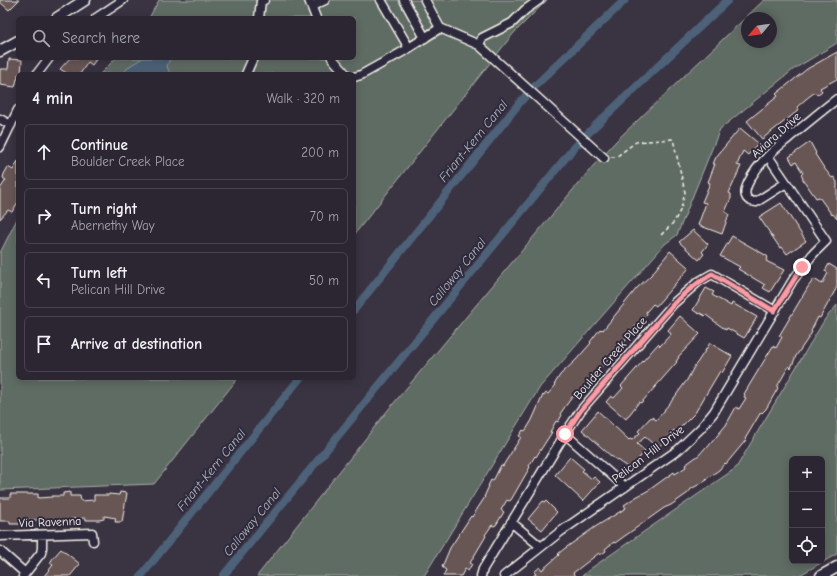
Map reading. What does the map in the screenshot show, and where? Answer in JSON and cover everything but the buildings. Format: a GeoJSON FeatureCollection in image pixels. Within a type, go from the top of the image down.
{"type":"FeatureCollection","features":[{"type":"Feature","properties":{"kind":"main road"},"geometry":{"type":"LineString","coordinates":[[60,16],[85,0]]}},
{"type":"Feature","properties":{"kind":"main road"},"geometry":{"type":"LineString","coordinates":[[0,51],[16,42]]}},
{"type":"Feature","properties":{"kind":"main road"},"geometry":{"type":"LineString","coordinates":[[821,576],[837,567]]}},
{"type":"Feature","properties":{"kind":"street"},"geometry":{"type":"LineString","coordinates":[[99,16],[123,0]]}},
{"type":"Feature","properties":{"kind":"street"},"geometry":{"type":"LineString","coordinates":[[259,16],[261,1],[264,0]]}},
{"type":"Feature","properties":{"kind":"street"},"geometry":{"type":"LineString","coordinates":[[315,16],[310,3],[325,0]]}},
{"type":"Feature","properties":{"kind":"street"},"geometry":{"type":"LineString","coordinates":[[381,0],[409,48]]}},
{"type":"Feature","properties":{"kind":"street"},"geometry":{"type":"LineString","coordinates":[[404,0],[425,38]]}},
{"type":"Feature","properties":{"kind":"street"},"geometry":{"type":"LineString","coordinates":[[425,0],[440,28],[479,45],[604,158]]}},
{"type":"Feature","properties":{"kind":"street"},"geometry":{"type":"LineString","coordinates":[[479,45],[482,38],[512,23],[524,10],[539,0]]}},
{"type":"Feature","properties":{"kind":"street"},"geometry":{"type":"LineString","coordinates":[[356,77],[409,48],[440,28]]}},
{"type":"Feature","properties":{"kind":"street"},"geometry":{"type":"LineString","coordinates":[[38,72],[48,60]]}},
{"type":"Feature","properties":{"kind":"street"},"geometry":{"type":"LineString","coordinates":[[247,72],[252,60]]}},
{"type":"Feature","properties":{"kind":"street"},"geometry":{"type":"LineString","coordinates":[[334,60],[344,72]]}},
{"type":"Feature","properties":{"kind":"street","name":"Aviara Drive"},"geometry":{"type":"LineString","coordinates":[[786,183],[756,202],[751,202],[746,196],[746,188],[752,176],[768,156],[837,99]]}},
{"type":"Feature","properties":{"kind":"street"},"geometry":{"type":"LineString","coordinates":[[0,147],[16,114]]}},
{"type":"Feature","properties":{"kind":"street"},"geometry":{"type":"LineString","coordinates":[[0,119],[11,125]]}},
{"type":"Feature","properties":{"kind":"street"},"geometry":{"type":"LineString","coordinates":[[768,156],[786,183]]}},
{"type":"Feature","properties":{"kind":"street","name":"Pelican Hill Drive"},"geometry":{"type":"LineString","coordinates":[[504,576],[560,532],[678,450],[701,428],[714,412],[802,267],[826,241],[786,183]]}},
{"type":"Feature","properties":{"kind":"street","name":"Boulder Creek Place"},"geometry":{"type":"LineString","coordinates":[[481,576],[483,568],[581,410],[674,303],[692,287],[712,274],[774,311]]}},
{"type":"Feature","properties":{"kind":"street"},"geometry":{"type":"LineString","coordinates":[[565,434],[625,487]]}},
{"type":"Feature","properties":{"kind":"street"},"geometry":{"type":"LineString","coordinates":[[511,522],[541,547]]}},
{"type":"Feature","properties":{"kind":"street","name":"Via Ravenna"},"geometry":{"type":"LineString","coordinates":[[0,536],[92,533],[93,541]]}},
{"type":"Feature","properties":{"kind":"street"},"geometry":{"type":"LineString","coordinates":[[0,551],[24,575],[41,553],[42,535]]}},
{"type":"Feature","properties":{"kind":"path"},"geometry":{"type":"LineString","coordinates":[[604,158],[616,157],[636,142],[673,139],[685,192],[681,209],[674,222],[661,235]]}},
{"type":"Feature","properties":{"kind":"shaded area"},"geometry":{"type":"Polygon","coordinates":[[[159,0],[547,0],[513,34],[356,232],[356,72],[102,72],[114,60],[356,60],[356,16],[150,16],[159,0]]]}},
{"type":"Feature","properties":{"kind":"shaded area"},"geometry":{"type":"Polygon","coordinates":[[[764,0],[837,0],[837,43],[794,69],[720,129],[677,235],[665,244],[540,387],[424,576],[257,576],[388,410],[593,166],[617,140],[741,22],[741,48],[777,48],[777,12],[751,12],[764,0]]]}},
{"type":"Feature","properties":{"kind":"shaded area"},"geometry":{"type":"Polygon","coordinates":[[[16,221],[16,380],[236,380],[154,484],[0,490],[0,253],[16,221]]]}},
{"type":"Feature","properties":{"kind":"shaded area"},"geometry":{"type":"Polygon","coordinates":[[[837,305],[837,554],[825,561],[825,456],[789,456],[789,564],[819,564],[798,576],[582,576],[736,468],[825,319],[837,305]]]}},
{"type":"Feature","properties":{"kind":"water"},"geometry":{"type":"Polygon","coordinates":[[[140,60],[170,60],[167,66],[169,72],[124,72],[131,65],[140,60]]]}},
{"type":"Feature","properties":{"kind":"waterway","name":"Friant-Kern Canal"},"geometry":{"type":"LineString","coordinates":[[356,307],[521,101],[625,0]]}},
{"type":"Feature","properties":{"kind":"waterway","name":"Calloway Canal"},"geometry":{"type":"LineString","coordinates":[[223,576],[572,150],[594,127],[728,0]]}},
{"type":"Feature","properties":{"kind":"waterway","name":"Friant-Kern Canal"},"geometry":{"type":"LineString","coordinates":[[141,576],[298,380]]}},
{"type":"Feature","properties":{"kind":"route"},"geometry":{"type":"LineString","coordinates":[[565,434],[581,410],[671,307],[698,282],[712,274],[774,311],[802,267]]}}]}
